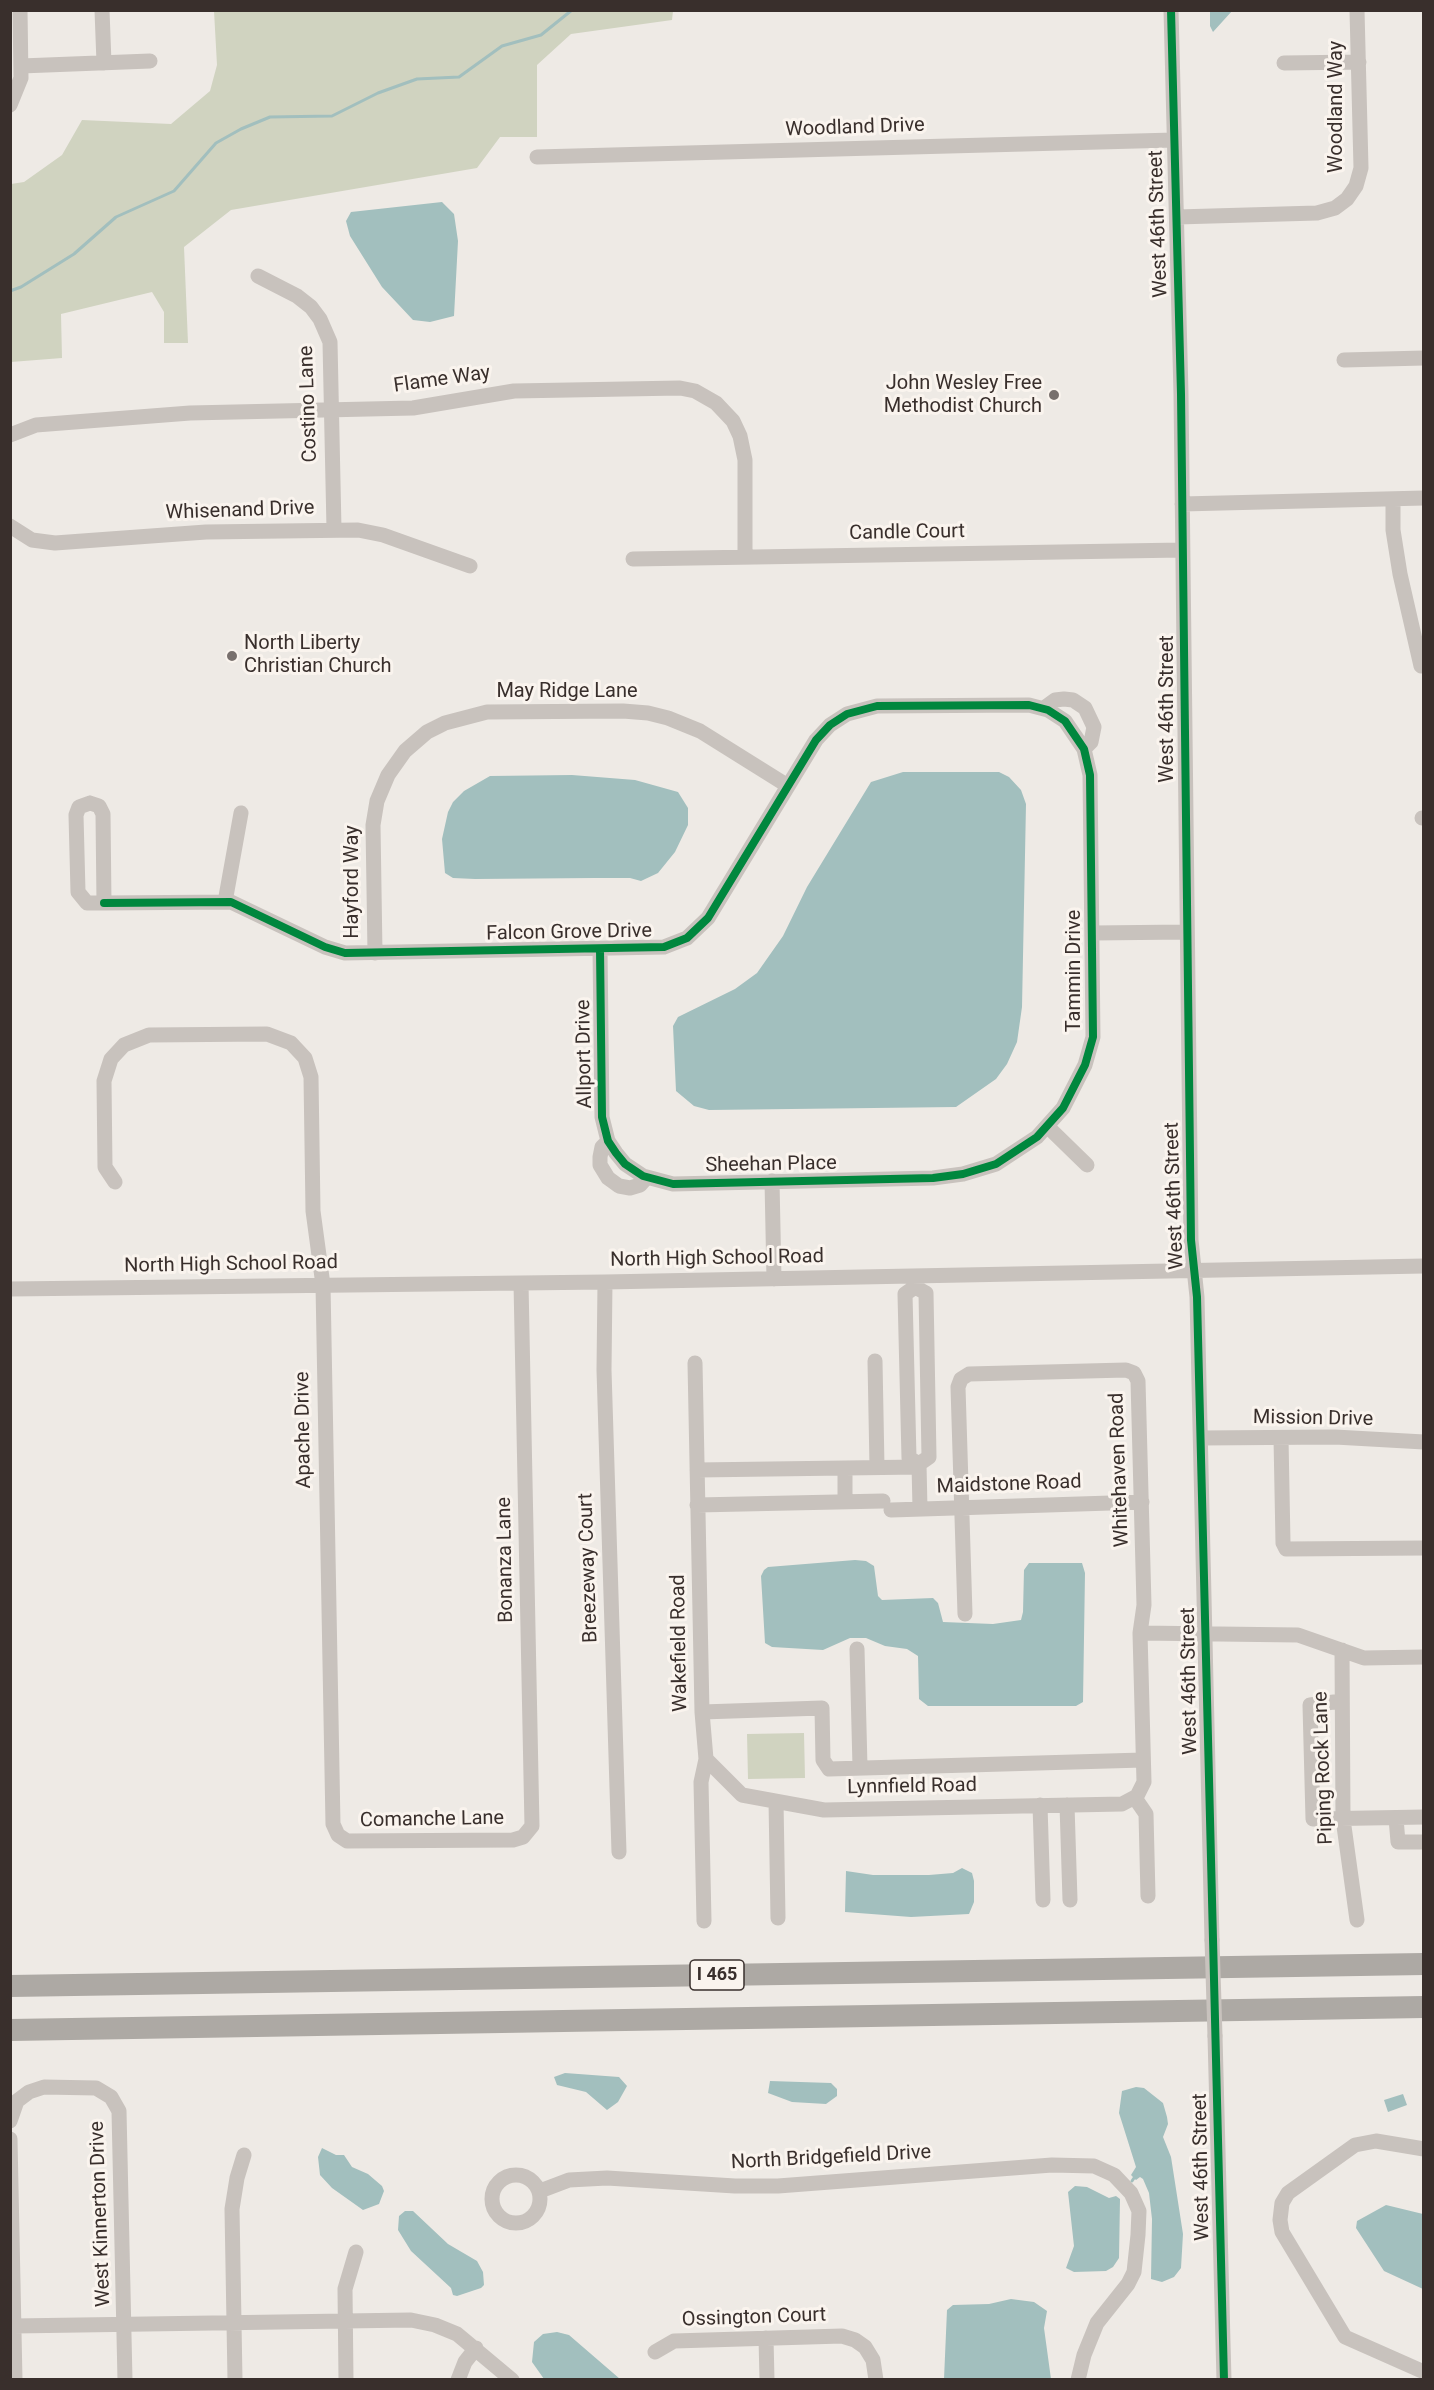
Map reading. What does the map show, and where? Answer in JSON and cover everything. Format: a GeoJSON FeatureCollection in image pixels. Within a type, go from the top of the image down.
{"type":"FeatureCollection","features":[{"type":"Feature","properties":{"kind":"highway","name":"I 465"},"geometry":{"type":"LineString","coordinates":[[10,1986],[1424,1964]]}},
{"type":"Feature","properties":{"kind":"highway","name":"I 465"},"geometry":{"type":"LineString","coordinates":[[10,2030],[1424,2007]]}},
{"type":"Feature","properties":{"kind":"street"},"geometry":{"type":"LineString","coordinates":[[10,105],[18,91],[21,66],[20,10]]}},
{"type":"Feature","properties":{"kind":"street"},"geometry":{"type":"LineString","coordinates":[[102,10],[104,63]]}},
{"type":"Feature","properties":{"kind":"street","name":"West 46th Street"},"geometry":{"type":"LineString","coordinates":[[1171,10],[1182,504],[1191,1240],[1197,1297],[1224,2379]]}},
{"type":"Feature","properties":{"kind":"street","name":"Woodland Way"},"geometry":{"type":"LineString","coordinates":[[1177,217],[1317,213],[1335,208],[1346,200],[1356,186],[1361,168],[1358,10]]}},
{"type":"Feature","properties":{"kind":"street"},"geometry":{"type":"LineString","coordinates":[[21,66],[150,61]]}},
{"type":"Feature","properties":{"kind":"street"},"geometry":{"type":"LineString","coordinates":[[1284,63],[1359,62]]}},
{"type":"Feature","properties":{"kind":"street","name":"Woodland Drive"},"geometry":{"type":"LineString","coordinates":[[537,157],[1173,140]]}},
{"type":"Feature","properties":{"kind":"street","name":"Costino Lane"},"geometry":{"type":"LineString","coordinates":[[258,276],[297,296],[320,319],[331,352],[334,529]]}},
{"type":"Feature","properties":{"kind":"street"},"geometry":{"type":"LineString","coordinates":[[1344,360],[1424,358]]}},
{"type":"Feature","properties":{"kind":"street","name":"Flame Way"},"geometry":{"type":"LineString","coordinates":[[10,435],[36,425],[178,414],[418,408],[514,391],[670,387],[695,391],[724,410],[740,436],[744,460],[745,557]]}},
{"type":"Feature","properties":{"kind":"street"},"geometry":{"type":"LineString","coordinates":[[1182,504],[1424,498]]}},
{"type":"Feature","properties":{"kind":"street"},"geometry":{"type":"LineString","coordinates":[[1393,499],[1393,530],[1400,574],[1421,666]]}},
{"type":"Feature","properties":{"kind":"street","name":"Whisenand Drive"},"geometry":{"type":"LineString","coordinates":[[10,526],[32,540],[55,543],[195,532],[334,529],[377,534],[470,566]]}},
{"type":"Feature","properties":{"kind":"street","name":"Candle Court"},"geometry":{"type":"LineString","coordinates":[[633,559],[1182,550]]}},
{"type":"Feature","properties":{"kind":"street","name":"Falcon Grove Drive"},"geometry":{"type":"LineString","coordinates":[[104,903],[225,902],[243,906],[332,950],[375,953],[664,947],[687,938],[708,918],[822,732],[842,716],[861,708],[1020,704],[1044,708],[1065,721],[1084,749],[1091,742],[1094,727],[1085,708],[1073,700],[1064,699],[1055,700],[1044,708]]}},
{"type":"Feature","properties":{"kind":"street","name":"May Ridge Lane"},"geometry":{"type":"LineString","coordinates":[[408,748],[436,727],[473,714],[633,711],[668,718],[687,725],[788,786]]}},
{"type":"Feature","properties":{"kind":"street","name":"Hayford Way"},"geometry":{"type":"LineString","coordinates":[[375,953],[373,818],[384,783],[408,748]]}},
{"type":"Feature","properties":{"kind":"street","name":"Tammin Drive"},"geometry":{"type":"LineString","coordinates":[[934,1178],[963,1174],[996,1164],[1029,1143],[1048,1127],[1076,1087],[1090,1050],[1094,1026],[1090,775],[1084,749]]}},
{"type":"Feature","properties":{"kind":"street"},"geometry":{"type":"LineString","coordinates":[[88,803],[97,805],[103,814],[104,903],[87,903],[78,892],[76,815],[79,807],[88,803]]}},
{"type":"Feature","properties":{"kind":"street"},"geometry":{"type":"LineString","coordinates":[[225,902],[241,813]]}},
{"type":"Feature","properties":{"kind":"street"},"geometry":{"type":"LineString","coordinates":[[1093,933],[1186,932]]}},
{"type":"Feature","properties":{"kind":"street","name":"Allport Drive"},"geometry":{"type":"LineString","coordinates":[[600,949],[602,1117],[608,1141],[618,1154]]}},
{"type":"Feature","properties":{"kind":"street","name":"Apache Drive"},"geometry":{"type":"LineString","coordinates":[[115,1182],[105,1167],[104,1081],[111,1059],[121,1047],[136,1038],[149,1035],[267,1034],[280,1037],[299,1050],[310,1072],[313,1211],[323,1285],[333,1824],[338,1835]]}},
{"type":"Feature","properties":{"kind":"street"},"geometry":{"type":"LineString","coordinates":[[1048,1127],[1087,1165]]}},
{"type":"Feature","properties":{"kind":"street","name":"Allport Drive"},"geometry":{"type":"LineString","coordinates":[[602,1167],[600,1154],[608,1141]]}},
{"type":"Feature","properties":{"kind":"street","name":"Sheehan Place"},"geometry":{"type":"LineString","coordinates":[[618,1154],[631,1168],[647,1178],[673,1184],[934,1178]]}},
{"type":"Feature","properties":{"kind":"street","name":"Sheehan Place"},"geometry":{"type":"LineString","coordinates":[[602,1167],[608,1178],[625,1187],[640,1185],[647,1178]]}},
{"type":"Feature","properties":{"kind":"street"},"geometry":{"type":"LineString","coordinates":[[772,1181],[774,1279]]}},
{"type":"Feature","properties":{"kind":"street","name":"North High School Road"},"geometry":{"type":"LineString","coordinates":[[10,1289],[774,1279],[915,1281],[1194,1270],[1424,1266]]}},
{"type":"Feature","properties":{"kind":"street","name":"Maidstone Road"},"geometry":{"type":"LineString","coordinates":[[697,1470],[919,1466],[929,1457],[926,1293],[915,1281],[905,1294],[909,1458],[919,1466]]}},
{"type":"Feature","properties":{"kind":"street","name":"Breezeway Court"},"geometry":{"type":"LineString","coordinates":[[605,1282],[604,1370],[619,1852]]}},
{"type":"Feature","properties":{"kind":"street","name":"Bonanza Lane"},"geometry":{"type":"LineString","coordinates":[[521,1283],[533,1819],[528,1834]]}},
{"type":"Feature","properties":{"kind":"street"},"geometry":{"type":"LineString","coordinates":[[875,1361],[877,1467]]}},
{"type":"Feature","properties":{"kind":"street","name":"Wakefield Road"},"geometry":{"type":"LineString","coordinates":[[695,1363],[702,1712],[706,1759],[701,1782],[704,1921]]}},
{"type":"Feature","properties":{"kind":"street","name":"Whitehaven Road"},"geometry":{"type":"LineString","coordinates":[[961,1507],[958,1387],[961,1379],[969,1374],[1126,1370],[1134,1373],[1138,1381],[1144,1605],[1140,1633],[1144,1782],[1135,1798]]}},
{"type":"Feature","properties":{"kind":"street"},"geometry":{"type":"LineString","coordinates":[[907,1374],[927,1374]]}},
{"type":"Feature","properties":{"kind":"street","name":"Mission Drive"},"geometry":{"type":"LineString","coordinates":[[1201,1438],[1335,1437],[1424,1442]]}},
{"type":"Feature","properties":{"kind":"street"},"geometry":{"type":"LineString","coordinates":[[1281,1438],[1283,1543],[1286,1549],[1424,1548]]}},
{"type":"Feature","properties":{"kind":"street","name":"Maidstone Road"},"geometry":{"type":"LineString","coordinates":[[919,1466],[920,1509],[1142,1502]]}},
{"type":"Feature","properties":{"kind":"street"},"geometry":{"type":"LineString","coordinates":[[845,1468],[845,1502]]}},
{"type":"Feature","properties":{"kind":"street"},"geometry":{"type":"LineString","coordinates":[[698,1505],[845,1502],[920,1509]]}},
{"type":"Feature","properties":{"kind":"street"},"geometry":{"type":"LineString","coordinates":[[961,1507],[965,1614]]}},
{"type":"Feature","properties":{"kind":"street"},"geometry":{"type":"LineString","coordinates":[[1140,1633],[1298,1635],[1364,1658],[1424,1657]]}},
{"type":"Feature","properties":{"kind":"street"},"geometry":{"type":"LineString","coordinates":[[857,1649],[860,1767]]}},
{"type":"Feature","properties":{"kind":"street","name":"Piping Rock Lane"},"geometry":{"type":"LineString","coordinates":[[1342,1650],[1343,1819],[1357,1920]]}},
{"type":"Feature","properties":{"kind":"street"},"geometry":{"type":"LineString","coordinates":[[1342,1701],[1310,1705],[1313,1819],[1424,1817]]}},
{"type":"Feature","properties":{"kind":"street"},"geometry":{"type":"LineString","coordinates":[[702,1712],[822,1708],[825,1766],[829,1769],[1143,1760]]}},
{"type":"Feature","properties":{"kind":"street","name":"Lynnfield Road"},"geometry":{"type":"LineString","coordinates":[[706,1759],[740,1794],[824,1810],[1122,1804],[1135,1798]]}},
{"type":"Feature","properties":{"kind":"street"},"geometry":{"type":"LineString","coordinates":[[1135,1798],[1146,1814],[1148,1896]]}},
{"type":"Feature","properties":{"kind":"street"},"geometry":{"type":"LineString","coordinates":[[776,1802],[778,1918]]}},
{"type":"Feature","properties":{"kind":"street"},"geometry":{"type":"LineString","coordinates":[[1040,1805],[1042,1900]]}},
{"type":"Feature","properties":{"kind":"street"},"geometry":{"type":"LineString","coordinates":[[1067,1805],[1070,1900]]}},
{"type":"Feature","properties":{"kind":"street"},"geometry":{"type":"LineString","coordinates":[[1396,1818],[1398,1842],[1424,1842]]}},
{"type":"Feature","properties":{"kind":"street","name":"Comanche Lane"},"geometry":{"type":"LineString","coordinates":[[338,1835],[344,1840],[358,1843],[513,1840],[528,1834]]}},
{"type":"Feature","properties":{"kind":"street","name":"West Kinnerton Drive"},"geometry":{"type":"LineString","coordinates":[[10,2121],[16,2104],[28,2092],[44,2087],[93,2087],[111,2097],[120,2115],[125,2379]]}},
{"type":"Feature","properties":{"kind":"street"},"geometry":{"type":"LineString","coordinates":[[10,2139],[15,2379]]}},
{"type":"Feature","properties":{"kind":"street"},"geometry":{"type":"LineString","coordinates":[[1424,2149],[1376,2141],[1355,2145],[1288,2193],[1282,2203],[1280,2220],[1282,2232],[1345,2337],[1424,2372]]}},
{"type":"Feature","properties":{"kind":"street"},"geometry":{"type":"LineString","coordinates":[[236,2379],[232,2209],[237,2178],[244,2155]]}},
{"type":"Feature","properties":{"kind":"street","name":"North Bridgefield Drive"},"geometry":{"type":"LineString","coordinates":[[540,2191],[569,2180],[607,2178],[735,2186],[778,2186],[1078,2164],[1105,2170],[1122,2182],[1133,2196],[1138,2211],[1134,2272],[1128,2284],[1097,2323],[1084,2355],[1078,2379]]}},
{"type":"Feature","properties":{"kind":"street"},"geometry":{"type":"LineString","coordinates":[[346,2379],[345,2289],[356,2252]]}},
{"type":"Feature","properties":{"kind":"street"},"geometry":{"type":"LineString","coordinates":[[14,2326],[396,2319],[425,2322],[457,2334],[512,2379]]}},
{"type":"Feature","properties":{"kind":"street","name":"Ossington Court"},"geometry":{"type":"LineString","coordinates":[[655,2352],[674,2341],[842,2336],[857,2341],[872,2357],[876,2379]]}},
{"type":"Feature","properties":{"kind":"street"},"geometry":{"type":"LineString","coordinates":[[766,2338],[767,2379]]}},
{"type":"Feature","properties":{"kind":"street"},"geometry":{"type":"LineString","coordinates":[[458,2379],[465,2362],[476,2348]]}},
{"type":"Feature","properties":{"kind":"green space"},"geometry":{"type":"Polygon","coordinates":[[[214,10],[673,11],[672,20],[571,34],[537,65],[537,137],[500,137],[477,168],[231,210],[184,247],[188,343],[164,343],[164,312],[152,292],[61,314],[62,358],[11,362],[11,184],[24,182],[62,155],[82,120],[171,124],[210,91],[217,65],[214,10]]]}},
{"type":"Feature","properties":{"kind":"green space"},"geometry":{"type":"Polygon","coordinates":[[[804,1733],[805,1778],[748,1779],[747,1734],[804,1733]]]}},
{"type":"Feature","properties":{"kind":"water"},"geometry":{"type":"Polygon","coordinates":[[[1210,10],[1232,11],[1213,32],[1210,26],[1210,10]]]}},
{"type":"Feature","properties":{"kind":"water"},"geometry":{"type":"Polygon","coordinates":[[[442,202],[454,214],[458,241],[454,316],[430,322],[413,320],[382,287],[350,236],[346,221],[351,212],[442,202]]]}},
{"type":"Feature","properties":{"kind":"water"},"geometry":{"type":"Polygon","coordinates":[[[903,772],[999,772],[1009,777],[1021,790],[1026,804],[1022,1007],[1017,1042],[1007,1064],[996,1079],[956,1107],[709,1110],[694,1106],[676,1091],[673,1026],[678,1017],[735,989],[757,973],[783,936],[807,887],[871,782],[903,772]]]}},
{"type":"Feature","properties":{"kind":"water"},"geometry":{"type":"Polygon","coordinates":[[[572,775],[635,780],[678,792],[688,808],[688,825],[675,852],[658,873],[641,881],[630,878],[475,879],[453,878],[445,873],[442,839],[448,812],[453,802],[464,791],[490,776],[572,775]]]}},
{"type":"Feature","properties":{"kind":"water"},"geometry":{"type":"Polygon","coordinates":[[[866,1561],[874,1566],[878,1596],[882,1600],[933,1598],[938,1603],[943,1622],[993,1624],[1021,1620],[1024,1570],[1029,1563],[1082,1563],[1085,1573],[1083,1702],[1076,1706],[928,1706],[919,1699],[918,1656],[907,1649],[885,1646],[866,1638],[850,1638],[823,1650],[772,1647],[765,1643],[761,1576],[764,1570],[768,1567],[866,1561]]]}},
{"type":"Feature","properties":{"kind":"water"},"geometry":{"type":"Polygon","coordinates":[[[962,1868],[972,1873],[974,1881],[974,1902],[969,1914],[911,1917],[845,1912],[846,1871],[873,1875],[929,1875],[953,1873],[962,1868]]]}},
{"type":"Feature","properties":{"kind":"water"},"geometry":{"type":"Polygon","coordinates":[[[565,2073],[619,2077],[627,2086],[618,2102],[607,2110],[586,2092],[557,2085],[554,2077],[565,2073]]]}},
{"type":"Feature","properties":{"kind":"water"},"geometry":{"type":"Polygon","coordinates":[[[770,2081],[831,2083],[837,2089],[837,2096],[826,2104],[792,2102],[768,2093],[770,2081]]]}},
{"type":"Feature","properties":{"kind":"water"},"geometry":{"type":"Polygon","coordinates":[[[1136,2087],[1144,2088],[1163,2103],[1168,2124],[1163,2137],[1171,2157],[1183,2234],[1181,2268],[1174,2277],[1162,2282],[1151,2279],[1152,2219],[1149,2193],[1143,2179],[1140,2177],[1136,2180],[1131,2175],[1136,2167],[1119,2113],[1122,2091],[1136,2087]]]}},
{"type":"Feature","properties":{"kind":"water"},"geometry":{"type":"Polygon","coordinates":[[[1403,2094],[1407,2105],[1388,2112],[1384,2100],[1403,2094]]]}},
{"type":"Feature","properties":{"kind":"water"},"geometry":{"type":"Polygon","coordinates":[[[322,2148],[336,2155],[344,2155],[352,2167],[368,2174],[382,2186],[384,2191],[379,2204],[363,2210],[332,2188],[320,2175],[318,2157],[322,2148]]]}},
{"type":"Feature","properties":{"kind":"water"},"geometry":{"type":"Polygon","coordinates":[[[1075,2186],[1087,2187],[1109,2198],[1116,2196],[1120,2199],[1119,2258],[1113,2267],[1106,2271],[1074,2272],[1066,2268],[1074,2246],[1068,2192],[1075,2186]]]}},
{"type":"Feature","properties":{"kind":"water"},"geometry":{"type":"Polygon","coordinates":[[[1386,2205],[1423,2214],[1423,2289],[1384,2271],[1356,2228],[1357,2221],[1386,2205]]]}},
{"type":"Feature","properties":{"kind":"water"},"geometry":{"type":"Polygon","coordinates":[[[405,2211],[413,2211],[448,2244],[477,2261],[483,2272],[484,2285],[457,2296],[453,2295],[451,2288],[411,2251],[398,2230],[399,2216],[405,2211]]]}},
{"type":"Feature","properties":{"kind":"water"},"geometry":{"type":"Polygon","coordinates":[[[1011,2299],[1034,2302],[1047,2311],[1044,2328],[1051,2379],[944,2379],[947,2310],[953,2305],[989,2304],[1011,2299]]]}},
{"type":"Feature","properties":{"kind":"water"},"geometry":{"type":"Polygon","coordinates":[[[557,2332],[569,2335],[620,2379],[544,2379],[532,2362],[534,2342],[543,2334],[557,2332]]]}},
{"type":"Feature","properties":{"kind":"waterway"},"geometry":{"type":"LineString","coordinates":[[10,291],[21,287],[74,254],[116,217],[174,191],[216,143],[241,129],[270,117],[332,116],[378,93],[417,79],[459,77],[502,46],[541,35],[572,10]]}},
{"type":"Feature","properties":{"kind":"cycle path"},"geometry":{"type":"LineString","coordinates":[[1171,10],[1181,394],[1191,1240],[1197,1297],[1224,2380]]}},
{"type":"Feature","properties":{"kind":"cycle path"},"geometry":{"type":"LineString","coordinates":[[104,903],[231,902],[325,947],[345,953],[664,947],[687,938],[708,918],[816,740],[830,725],[847,714],[877,706],[1029,705],[1048,710],[1065,721],[1084,749],[1090,775],[1093,1037],[1085,1065],[1063,1108],[1037,1137],[996,1164],[963,1174],[933,1178],[673,1184],[643,1176],[625,1164],[616,1153],[608,1141],[602,1117],[600,949]]}},
{"type":"Feature","properties":{"kind":"place","name":"John Wesley Free Methodist Church"},"geometry":{"type":"Point","coordinates":[1054,395]}},
{"type":"Feature","properties":{"kind":"place","name":"North Liberty Christian Church"},"geometry":{"type":"Point","coordinates":[232,656]}}]}
